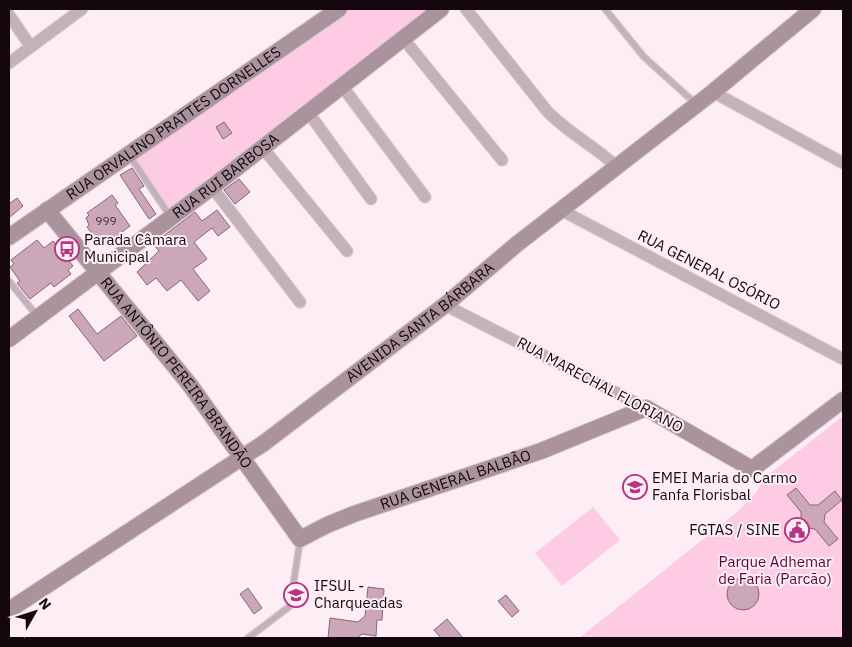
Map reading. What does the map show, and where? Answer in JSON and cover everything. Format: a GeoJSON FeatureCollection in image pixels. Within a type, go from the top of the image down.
{"type":"FeatureCollection","features":[{"type":"Feature","properties":{"kind":"street"},"geometry":{"type":"LineString","coordinates":[[9,62],[82,9]]}},
{"type":"Feature","properties":{"kind":"street","name":"RUA ORVALINO PRATTES DORNELLES"},"geometry":{"type":"LineString","coordinates":[[9,237],[339,9]]}},
{"type":"Feature","properties":{"kind":"street","name":"RUA RUI BARBOSA"},"geometry":{"type":"LineString","coordinates":[[9,339],[212,187],[402,37],[441,9]]}},
{"type":"Feature","properties":{"kind":"street"},"geometry":{"type":"LineString","coordinates":[[466,9],[546,111],[561,125],[596,149],[616,166]]}},
{"type":"Feature","properties":{"kind":"street","name":"AVENIDA SANTA BÁRBARA"},"geometry":{"type":"LineString","coordinates":[[9,610],[241,459],[445,305],[560,210],[695,103],[713,92],[813,9]]}},
{"type":"Feature","properties":{"kind":"street"},"geometry":{"type":"LineString","coordinates":[[9,15],[31,47]]}},
{"type":"Feature","properties":{"kind":"street"},"geometry":{"type":"LineString","coordinates":[[402,37],[502,160]]}},
{"type":"Feature","properties":{"kind":"street"},"geometry":{"type":"LineString","coordinates":[[342,86],[425,197]]}},
{"type":"Feature","properties":{"kind":"street"},"geometry":{"type":"LineString","coordinates":[[713,92],[843,163]]}},
{"type":"Feature","properties":{"kind":"street"},"geometry":{"type":"LineString","coordinates":[[308,112],[371,199]]}},
{"type":"Feature","properties":{"kind":"street"},"geometry":{"type":"LineString","coordinates":[[262,147],[347,250]]}},
{"type":"Feature","properties":{"kind":"street"},"geometry":{"type":"LineString","coordinates":[[212,187],[300,302]]}},
{"type":"Feature","properties":{"kind":"street","name":"RUA ANTÔNIO PEREIRA BRANDÃO"},"geometry":{"type":"LineString","coordinates":[[47,210],[190,385],[241,459],[300,539]]}},
{"type":"Feature","properties":{"kind":"street","name":"RUA GENERAL OSÓRIO"},"geometry":{"type":"LineString","coordinates":[[560,210],[843,358]]}},
{"type":"Feature","properties":{"kind":"street","name":"RUA MARECHAL FLORIANO"},"geometry":{"type":"LineString","coordinates":[[445,305],[646,408],[752,469],[843,400]]}},
{"type":"Feature","properties":{"kind":"street","name":"RUA GENERAL BALBÃO"},"geometry":{"type":"LineString","coordinates":[[300,539],[354,514],[541,452],[646,408]]}},
{"type":"Feature","properties":{"kind":"lane"},"geometry":{"type":"LineString","coordinates":[[605,9],[644,57],[695,103]]}},
{"type":"Feature","properties":{"kind":"lane"},"geometry":{"type":"LineString","coordinates":[[128,154],[172,217]]}},
{"type":"Feature","properties":{"kind":"lane"},"geometry":{"type":"LineString","coordinates":[[9,280],[37,317]]}},
{"type":"Feature","properties":{"kind":"lane"},"geometry":{"type":"LineString","coordinates":[[248,638],[290,606],[300,539]]}},
{"type":"Feature","properties":{"kind":"green space"},"geometry":{"type":"Polygon","coordinates":[[[347,9],[431,9],[170,208],[133,156],[347,9]]]}},
{"type":"Feature","properties":{"kind":"green space","name":"Parque Adhemar de Faria (Parcão)"},"geometry":{"type":"Polygon","coordinates":[[[843,416],[843,638],[579,638],[736,513],[756,493],[763,479],[843,416]]]}},
{"type":"Feature","properties":{"kind":"green space"},"geometry":{"type":"Polygon","coordinates":[[[593,507],[620,540],[562,586],[535,553],[593,507]]]}},
{"type":"Feature","properties":{"kind":"building"},"geometry":{"type":"Polygon","coordinates":[[[224,122],[232,133],[223,139],[216,127],[224,122]]]}},
{"type":"Feature","properties":{"kind":"building"},"geometry":{"type":"Polygon","coordinates":[[[132,168],[144,186],[139,189],[156,214],[149,219],[120,175],[132,168]]]}},
{"type":"Feature","properties":{"kind":"building"},"geometry":{"type":"Polygon","coordinates":[[[239,179],[250,192],[235,204],[224,190],[239,179]]]}},
{"type":"Feature","properties":{"kind":"building"},"geometry":{"type":"Polygon","coordinates":[[[112,195],[118,203],[115,205],[130,226],[102,247],[87,227],[89,225],[86,218],[89,215],[87,213],[112,195]]]}},
{"type":"Feature","properties":{"kind":"building"},"geometry":{"type":"Polygon","coordinates":[[[17,198],[23,206],[9,218],[9,204],[17,198]]]}},
{"type":"Feature","properties":{"kind":"building"},"geometry":{"type":"Polygon","coordinates":[[[217,210],[230,227],[218,236],[212,228],[194,242],[207,259],[193,269],[210,291],[198,301],[181,280],[167,291],[156,278],[147,285],[137,272],[159,251],[153,244],[195,212],[202,221],[217,210]]]}},
{"type":"Feature","properties":{"kind":"building"},"geometry":{"type":"Polygon","coordinates":[[[37,240],[44,248],[53,241],[73,266],[68,270],[71,274],[54,287],[51,283],[30,299],[17,283],[20,281],[10,267],[14,264],[11,260],[37,240]]]}},
{"type":"Feature","properties":{"kind":"building"},"geometry":{"type":"Polygon","coordinates":[[[78,309],[97,334],[121,316],[137,336],[104,361],[69,316],[78,309]]]}},
{"type":"Feature","properties":{"kind":"building"},"geometry":{"type":"Polygon","coordinates":[[[796,488],[810,505],[818,505],[835,491],[842,500],[825,514],[824,522],[838,539],[829,546],[815,529],[808,528],[792,542],[784,533],[801,519],[801,512],[787,495],[796,488]]]}},
{"type":"Feature","properties":{"kind":"building"},"geometry":{"type":"Polygon","coordinates":[[[743,578],[754,583],[759,594],[754,605],[743,610],[732,605],[727,594],[732,583],[743,578]]]}},
{"type":"Feature","properties":{"kind":"building"},"geometry":{"type":"Polygon","coordinates":[[[368,587],[384,589],[382,620],[377,620],[376,636],[362,634],[357,638],[328,638],[330,618],[358,622],[365,616],[368,587]]]}},
{"type":"Feature","properties":{"kind":"building"},"geometry":{"type":"Polygon","coordinates":[[[248,588],[262,608],[254,614],[240,594],[248,588]]]}},
{"type":"Feature","properties":{"kind":"building"},"geometry":{"type":"Polygon","coordinates":[[[506,595],[519,611],[512,617],[498,601],[506,595]]]}},
{"type":"Feature","properties":{"kind":"building"},"geometry":{"type":"Polygon","coordinates":[[[447,619],[463,638],[441,638],[434,630],[447,619]]]}},
{"type":"Feature","properties":{"kind":"place","name":"Parada Câmara Municipal"},"geometry":{"type":"Point","coordinates":[67,249]}},
{"type":"Feature","properties":{"kind":"place","name":"EMEI Maria do Carmo Fanfa Florisbal"},"geometry":{"type":"Point","coordinates":[635,487]}},
{"type":"Feature","properties":{"kind":"place","name":"FGTAS / SINE"},"geometry":{"type":"Point","coordinates":[797,530]}},
{"type":"Feature","properties":{"kind":"place","name":"IFSUL - Charqueadas"},"geometry":{"type":"Point","coordinates":[296,595]}}]}
